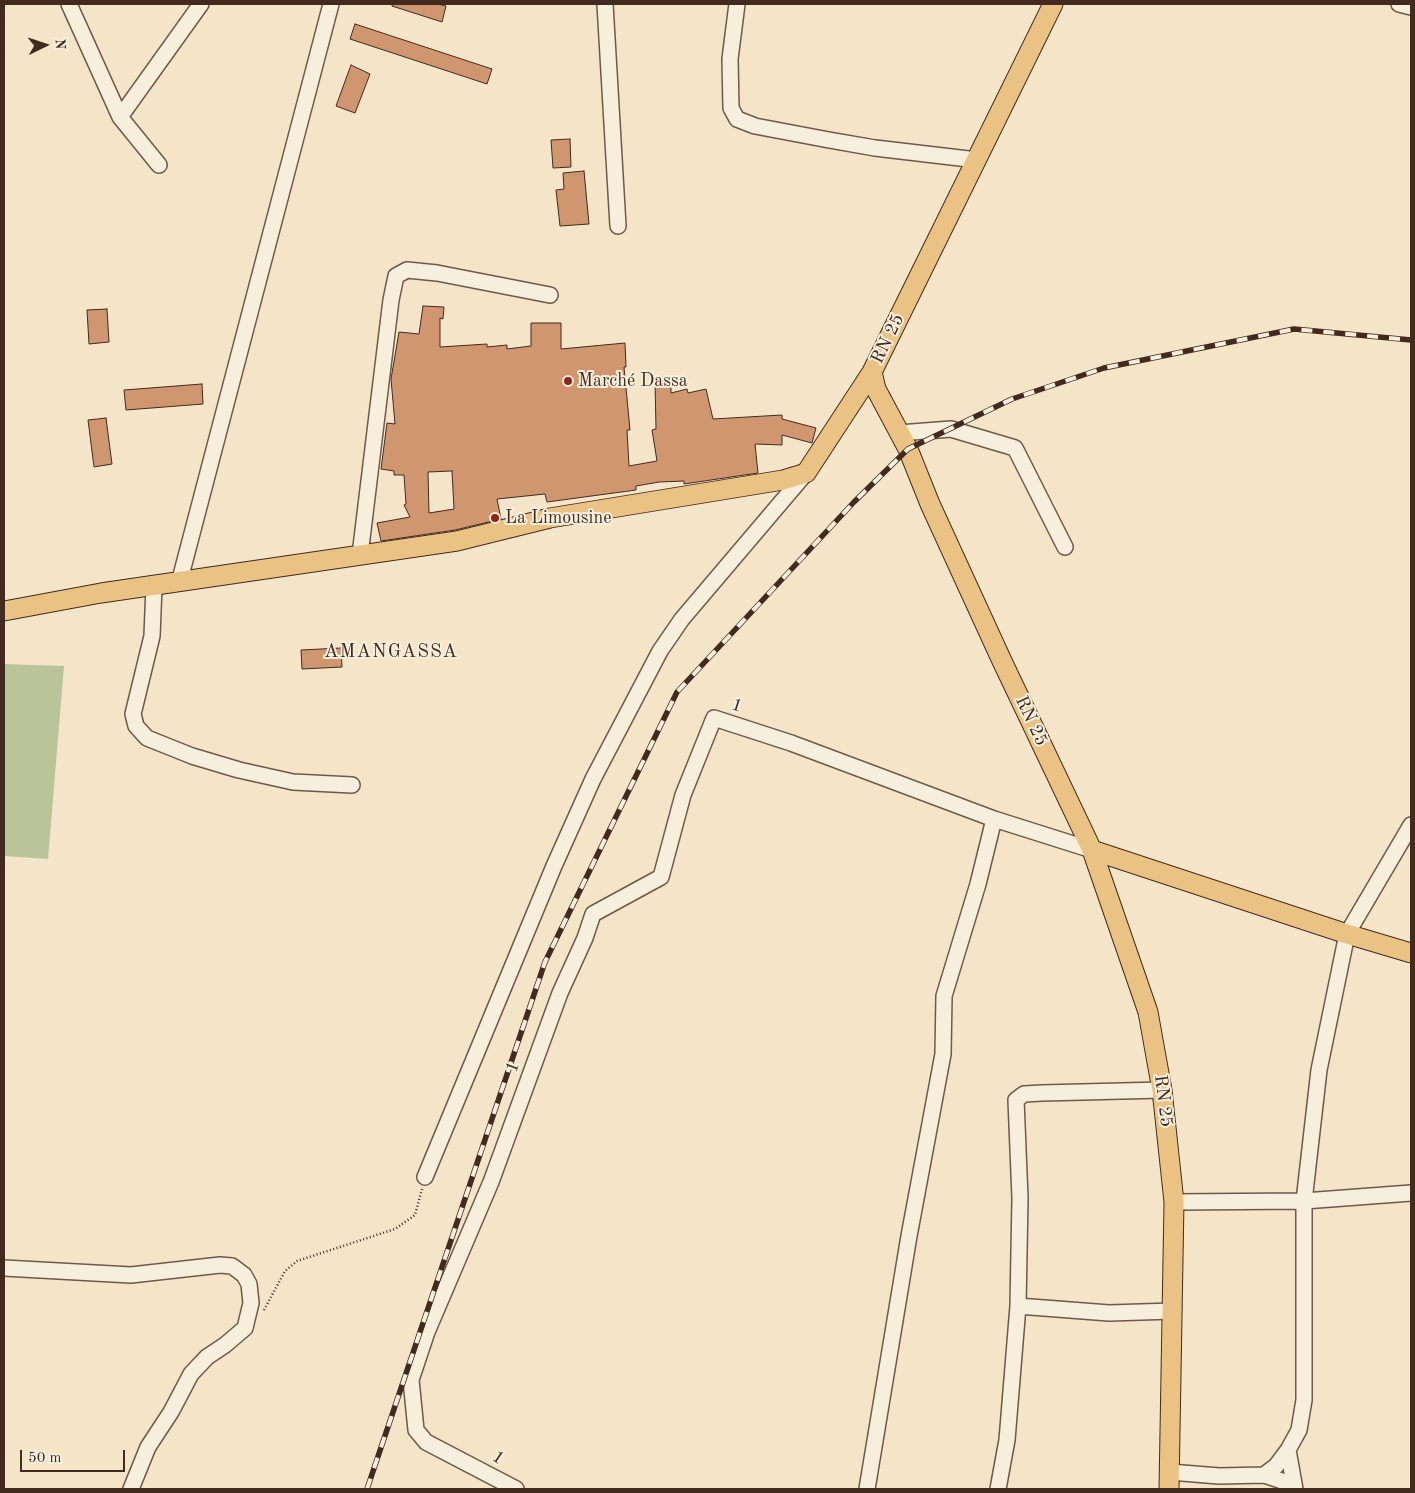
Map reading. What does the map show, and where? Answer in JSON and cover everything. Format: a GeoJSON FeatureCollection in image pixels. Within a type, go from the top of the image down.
{"type":"FeatureCollection","features":[{"type":"Feature","properties":{"kind":"main road","name":"RN 25"},"geometry":{"type":"LineString","coordinates":[[1053,4],[872,372],[876,389],[899,433],[1002,660],[1092,850],[1148,1012],[1162,1090],[1174,1202],[1169,1481]]}},
{"type":"Feature","properties":{"kind":"main road"},"geometry":{"type":"LineString","coordinates":[[4,611],[101,593],[457,541],[550,518],[774,482],[806,473],[872,372]]}},
{"type":"Feature","properties":{"kind":"main road"},"geometry":{"type":"LineString","coordinates":[[1092,850],[1347,934],[1411,953]]}},
{"type":"Feature","properties":{"kind":"street"},"geometry":{"type":"LineString","coordinates":[[69,4],[120,117],[159,165]]}},
{"type":"Feature","properties":{"kind":"street"},"geometry":{"type":"LineString","coordinates":[[120,117],[201,4]]}},
{"type":"Feature","properties":{"kind":"street"},"geometry":{"type":"LineString","coordinates":[[179,583],[331,4]]}},
{"type":"Feature","properties":{"kind":"street"},"geometry":{"type":"LineString","coordinates":[[604,4],[618,226]]}},
{"type":"Feature","properties":{"kind":"street"},"geometry":{"type":"LineString","coordinates":[[737,4],[730,59],[730,108],[737,118],[755,126],[856,145],[977,160]]}},
{"type":"Feature","properties":{"kind":"street"},"geometry":{"type":"LineString","coordinates":[[1399,4],[1411,7]]}},
{"type":"Feature","properties":{"kind":"street"},"geometry":{"type":"LineString","coordinates":[[360,556],[390,310],[396,276],[407,270],[437,273],[550,294]]}},
{"type":"Feature","properties":{"kind":"street"},"geometry":{"type":"LineString","coordinates":[[899,433],[950,429],[1015,448],[1065,547]]}},
{"type":"Feature","properties":{"kind":"street"},"geometry":{"type":"LineString","coordinates":[[426,1177],[554,866],[593,779],[660,650],[682,619],[806,473]]}},
{"type":"Feature","properties":{"kind":"street"},"geometry":{"type":"LineString","coordinates":[[154,586],[152,636],[133,714],[136,726],[147,738],[192,756],[238,770],[293,782],[352,785]]}},
{"type":"Feature","properties":{"kind":"street","name":"1"},"geometry":{"type":"LineString","coordinates":[[516,1489],[426,1442],[416,1430],[411,1380],[427,1332],[491,1182],[560,993],[594,914],[661,877],[683,795],[714,718],[791,744],[994,819]]}},
{"type":"Feature","properties":{"kind":"street"},"geometry":{"type":"LineString","coordinates":[[867,1489],[907,1245],[943,1054],[944,996],[978,884],[994,819],[1092,850]]}},
{"type":"Feature","properties":{"kind":"street"},"geometry":{"type":"LineString","coordinates":[[1264,1475],[1276,1466],[1299,1430],[1304,1400],[1304,1201],[1319,1070],[1347,934],[1411,824]]}},
{"type":"Feature","properties":{"kind":"street"},"geometry":{"type":"LineString","coordinates":[[998,1489],[1007,1440],[1018,1306],[1020,1198],[1016,1100],[1024,1094],[1162,1090]]}},
{"type":"Feature","properties":{"kind":"street"},"geometry":{"type":"LineString","coordinates":[[1174,1202],[1304,1201],[1411,1193]]}},
{"type":"Feature","properties":{"kind":"street"},"geometry":{"type":"LineString","coordinates":[[4,1268],[131,1275],[232,1266],[244,1275],[249,1284],[251,1303],[245,1328],[226,1345],[207,1357],[191,1374],[171,1412],[148,1447],[131,1489]]}},
{"type":"Feature","properties":{"kind":"street"},"geometry":{"type":"LineString","coordinates":[[1018,1306],[1109,1313],[1173,1311]]}},
{"type":"Feature","properties":{"kind":"street"},"geometry":{"type":"LineString","coordinates":[[1288,1450],[1295,1487]]}},
{"type":"Feature","properties":{"kind":"street"},"geometry":{"type":"LineString","coordinates":[[1169,1481],[1220,1476],[1264,1475],[1295,1487]]}},
{"type":"Feature","properties":{"kind":"path"},"geometry":{"type":"LineString","coordinates":[[245,1328],[268,1306],[285,1271],[297,1261],[395,1229],[415,1215],[426,1177]]}},
{"type":"Feature","properties":{"kind":"green space"},"geometry":{"type":"Polygon","coordinates":[[[4,664],[64,666],[48,859],[4,856],[4,664]]]}},
{"type":"Feature","properties":{"kind":"building"},"geometry":{"type":"Polygon","coordinates":[[[392,4],[438,4],[446,6],[442,22],[392,6],[392,4]]]}},
{"type":"Feature","properties":{"kind":"building"},"geometry":{"type":"Polygon","coordinates":[[[355,24],[492,69],[487,84],[350,39],[355,24]]]}},
{"type":"Feature","properties":{"kind":"building"},"geometry":{"type":"Polygon","coordinates":[[[351,65],[370,74],[355,113],[336,106],[351,65]]]}},
{"type":"Feature","properties":{"kind":"building"},"geometry":{"type":"Polygon","coordinates":[[[570,139],[571,167],[553,168],[551,140],[570,139]]]}},
{"type":"Feature","properties":{"kind":"building"},"geometry":{"type":"Polygon","coordinates":[[[584,171],[589,224],[560,226],[556,190],[564,189],[563,173],[584,171]]]}},
{"type":"Feature","properties":{"kind":"building"},"geometry":{"type":"Polygon","coordinates":[[[423,306],[444,307],[443,319],[440,318],[440,347],[487,344],[487,347],[507,345],[507,349],[531,346],[531,323],[561,323],[561,349],[625,343],[626,367],[624,367],[630,430],[627,430],[629,466],[657,461],[652,430],[656,429],[655,382],[671,380],[671,393],[687,389],[688,393],[706,389],[713,419],[782,415],[782,419],[816,428],[812,443],[782,435],[782,445],[755,444],[758,473],[684,484],[684,481],[659,482],[636,486],[636,490],[547,502],[545,494],[497,499],[501,519],[455,530],[381,541],[377,523],[410,517],[404,505],[406,504],[404,475],[394,475],[394,471],[381,469],[387,423],[395,424],[391,379],[399,332],[419,334],[423,306]],[[452,471],[428,472],[429,513],[454,509],[452,471]]]}},
{"type":"Feature","properties":{"kind":"building"},"geometry":{"type":"Polygon","coordinates":[[[107,309],[109,342],[89,344],[87,310],[107,309]]]}},
{"type":"Feature","properties":{"kind":"building"},"geometry":{"type":"Polygon","coordinates":[[[202,384],[203,404],[126,410],[124,390],[202,384]]]}},
{"type":"Feature","properties":{"kind":"building"},"geometry":{"type":"Polygon","coordinates":[[[106,418],[112,464],[94,467],[88,420],[106,418]]]}},
{"type":"Feature","properties":{"kind":"building"},"geometry":{"type":"Polygon","coordinates":[[[341,648],[342,667],[302,669],[301,650],[341,648]]]}},
{"type":"Feature","properties":{"kind":"railway"},"geometry":{"type":"LineString","coordinates":[[367,1489],[545,962],[677,692],[854,502],[908,449],[1012,399],[1104,368],[1294,329],[1411,340]]}},
{"type":"Feature","properties":{"kind":"place","name":"Marché Dassa"},"geometry":{"type":"Point","coordinates":[568,381]}},
{"type":"Feature","properties":{"kind":"place","name":"La Limousine"},"geometry":{"type":"Point","coordinates":[495,518]}},
{"type":"Feature","properties":{"kind":"district","name":"AMANGASSA"},"geometry":{"type":"Point","coordinates":[391,652]}}]}
